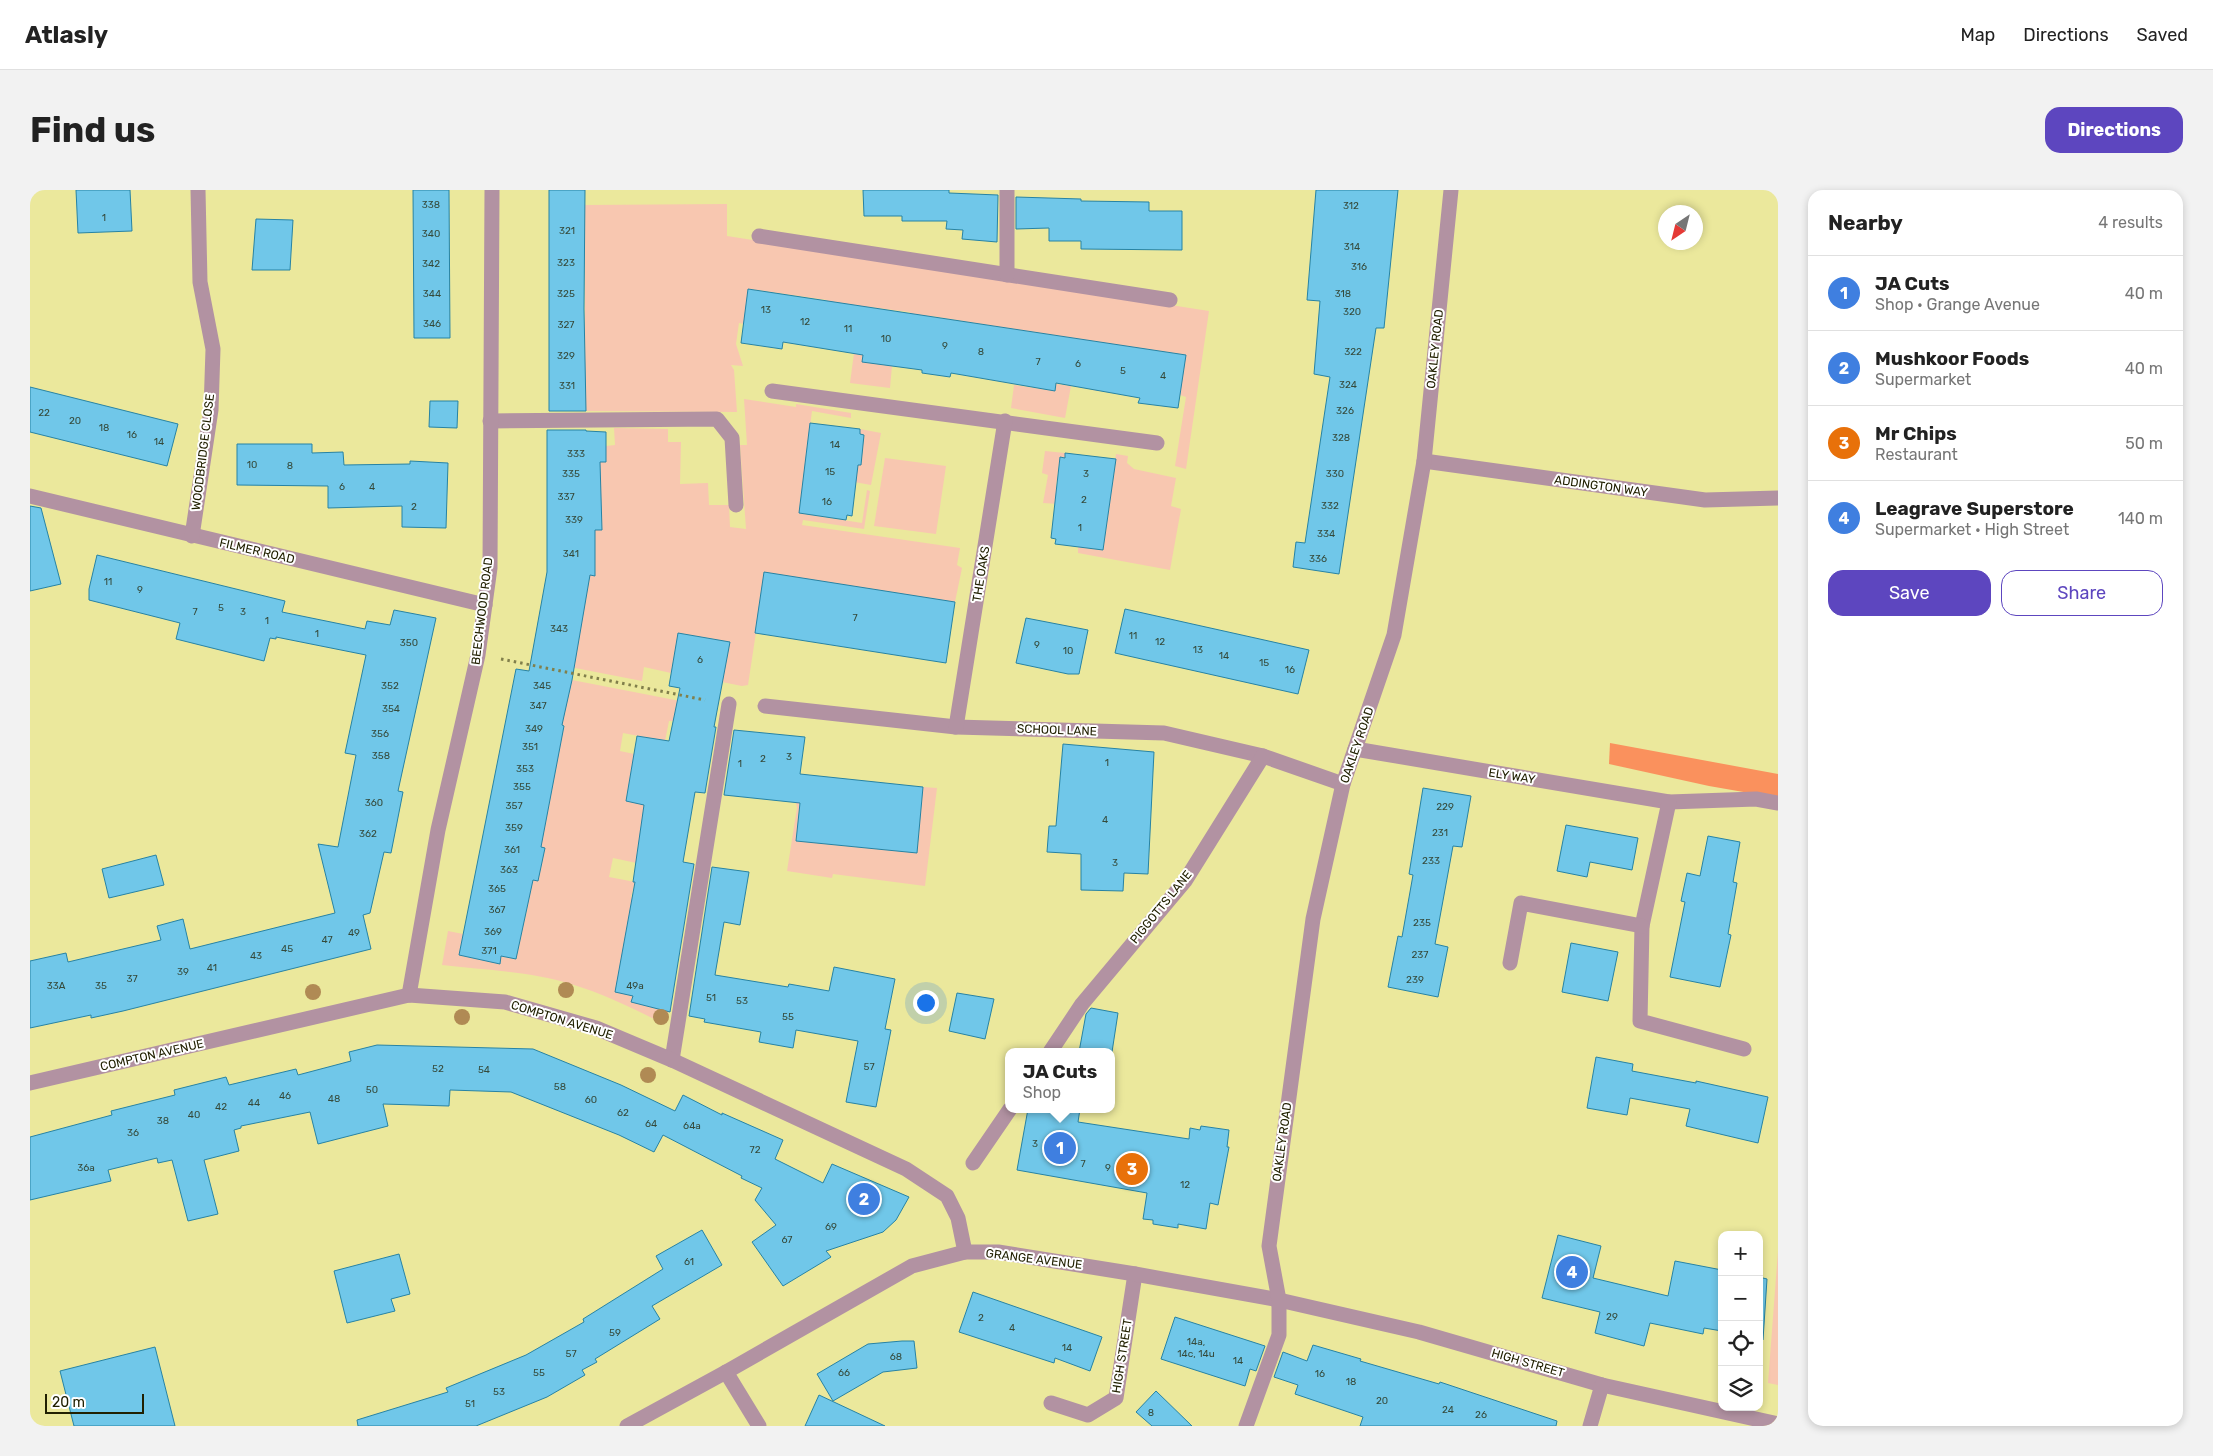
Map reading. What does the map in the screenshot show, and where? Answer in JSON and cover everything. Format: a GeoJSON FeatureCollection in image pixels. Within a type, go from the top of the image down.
{"type":"FeatureCollection","features":[{"type":"Feature","properties":{"kind":"street","name":"WOODBRIDGE CLOSE"},"geometry":{"type":"LineString","coordinates":[[192,536],[211,410],[213,349],[200,282],[198,190]]}},
{"type":"Feature","properties":{"kind":"street","name":"BEECHWOOD ROAD"},"geometry":{"type":"LineString","coordinates":[[409,994],[438,830],[478,655],[490,568],[492,190]]}},
{"type":"Feature","properties":{"kind":"street"},"geometry":{"type":"LineString","coordinates":[[1007,190],[1007,275]]}},
{"type":"Feature","properties":{"kind":"street","name":"OAKLEY ROAD"},"geometry":{"type":"LineString","coordinates":[[1246,1426],[1278,1335],[1279,1300],[1269,1246],[1313,919],[1343,784],[1394,635],[1424,462],[1451,190]]}},
{"type":"Feature","properties":{"kind":"street"},"geometry":{"type":"LineString","coordinates":[[759,236],[1170,300]]}},
{"type":"Feature","properties":{"kind":"street"},"geometry":{"type":"LineString","coordinates":[[772,391],[1005,421],[1156,443]]}},
{"type":"Feature","properties":{"kind":"street"},"geometry":{"type":"LineString","coordinates":[[490,421],[717,419],[732,438],[736,505]]}},
{"type":"Feature","properties":{"kind":"street","name":"THE OAKS"},"geometry":{"type":"LineString","coordinates":[[956,727],[1005,421]]}},
{"type":"Feature","properties":{"kind":"street","name":"ADDINGTON WAY"},"geometry":{"type":"LineString","coordinates":[[1424,462],[1705,500],[1778,498]]}},
{"type":"Feature","properties":{"kind":"street","name":"FILMER ROAD"},"geometry":{"type":"LineString","coordinates":[[30,496],[485,605]]}},
{"type":"Feature","properties":{"kind":"street"},"geometry":{"type":"LineString","coordinates":[[672,1060],[729,704]]}},
{"type":"Feature","properties":{"kind":"street","name":"SCHOOL LANE"},"geometry":{"type":"LineString","coordinates":[[765,706],[956,727],[1164,733],[1263,756],[1343,784]]}},
{"type":"Feature","properties":{"kind":"street","name":"ELY WAY"},"geometry":{"type":"LineString","coordinates":[[1355,749],[1670,802],[1756,799],[1778,803]]}},
{"type":"Feature","properties":{"kind":"street","name":"PIGGOTTS LANE"},"geometry":{"type":"LineString","coordinates":[[1053,1048],[1082,1004],[1185,881],[1263,756]]}},
{"type":"Feature","properties":{"kind":"street"},"geometry":{"type":"LineString","coordinates":[[1670,802],[1642,926],[1640,1021],[1744,1049]]}},
{"type":"Feature","properties":{"kind":"street"},"geometry":{"type":"LineString","coordinates":[[1510,963],[1520,903],[1642,926]]}},
{"type":"Feature","properties":{"kind":"street","name":"COMPTON AVENUE"},"geometry":{"type":"LineString","coordinates":[[30,1084],[409,994],[505,1002],[596,1028],[672,1060],[906,1169],[947,1196],[958,1218],[965,1252]]}},
{"type":"Feature","properties":{"kind":"street"},"geometry":{"type":"LineString","coordinates":[[974,1163],[1007,1113]]}},
{"type":"Feature","properties":{"kind":"street","name":"GRANGE AVENUE"},"geometry":{"type":"LineString","coordinates":[[628,1426],[912,1266],[965,1252],[998,1252],[1279,1300]]}},
{"type":"Feature","properties":{"kind":"street","name":"HIGH STREET"},"geometry":{"type":"LineString","coordinates":[[1051,1403],[1088,1415],[1116,1398],[1135,1274]]}},
{"type":"Feature","properties":{"kind":"street","name":"HIGH STREET"},"geometry":{"type":"LineString","coordinates":[[1279,1300],[1419,1332],[1602,1385],[1778,1424]]}},
{"type":"Feature","properties":{"kind":"street"},"geometry":{"type":"LineString","coordinates":[[726,1372],[759,1426]]}},
{"type":"Feature","properties":{"kind":"street"},"geometry":{"type":"LineString","coordinates":[[1590,1426],[1602,1385]]}},
{"type":"Feature","properties":{"kind":"path"},"geometry":{"type":"LineString","coordinates":[[478,655],[729,704]]}},
{"type":"Feature","properties":{"kind":"shaded area"},"geometry":{"type":"Polygon","coordinates":[[[727,204],[727,236],[1209,311],[1186,469],[1175,466],[1186,397],[1180,395],[1185,355],[1107,344],[1100,391],[1092,390],[1100,343],[931,316],[929,325],[909,322],[910,312],[869,307],[820,347],[827,300],[749,289],[744,324],[739,323],[736,344],[743,366],[731,365],[734,370],[737,412],[585,411],[585,205],[727,204]]]}},
{"type":"Feature","properties":{"kind":"shaded area"},"geometry":{"type":"Polygon","coordinates":[[[854,353],[864,354],[863,362],[892,366],[890,388],[850,383],[854,353]]]}},
{"type":"Feature","properties":{"kind":"shaded area"},"geometry":{"type":"Polygon","coordinates":[[[1056,384],[1071,386],[1065,418],[1011,408],[1014,385],[1055,391],[1056,384]]]}},
{"type":"Feature","properties":{"kind":"shaded area"},"geometry":{"type":"Polygon","coordinates":[[[744,399],[796,407],[796,404],[851,413],[851,418],[812,411],[799,513],[862,523],[867,490],[870,491],[864,529],[803,520],[802,525],[960,548],[957,565],[962,568],[955,602],[765,573],[748,685],[742,686],[722,682],[729,642],[678,633],[671,673],[644,667],[642,681],[534,660],[547,575],[595,575],[595,530],[602,530],[596,462],[606,462],[606,446],[615,445],[614,428],[668,429],[668,442],[681,442],[680,484],[708,483],[709,505],[729,505],[730,527],[746,529],[740,445],[747,445],[744,399]]]}},
{"type":"Feature","properties":{"kind":"shaded area"},"geometry":{"type":"Polygon","coordinates":[[[860,429],[881,433],[871,485],[854,482],[857,464],[861,465],[864,435],[860,434],[860,429]]]}},
{"type":"Feature","properties":{"kind":"shaded area"},"geometry":{"type":"Polygon","coordinates":[[[1045,451],[1065,453],[1065,458],[1060,457],[1056,487],[1060,488],[1058,504],[1043,503],[1048,475],[1042,473],[1045,451]]]}},
{"type":"Feature","properties":{"kind":"shaded area"},"geometry":{"type":"Polygon","coordinates":[[[1116,454],[1128,456],[1127,463],[1134,469],[1176,478],[1171,506],[1181,509],[1170,570],[1078,553],[1078,547],[1103,550],[1116,454]]]}},
{"type":"Feature","properties":{"kind":"shaded area"},"geometry":{"type":"Polygon","coordinates":[[[885,458],[946,466],[936,534],[874,526],[885,458]]]}},
{"type":"Feature","properties":{"kind":"shaded area"},"geometry":{"type":"Polygon","coordinates":[[[572,680],[711,707],[709,712],[676,707],[673,721],[669,721],[665,741],[623,733],[620,751],[653,758],[661,783],[630,777],[626,801],[650,806],[649,846],[638,845],[637,854],[646,865],[613,858],[609,877],[635,882],[631,897],[665,905],[628,924],[620,965],[675,976],[667,1018],[656,1020],[604,996],[539,976],[442,965],[448,931],[463,934],[459,955],[500,963],[501,956],[516,959],[523,927],[509,924],[511,917],[525,919],[530,890],[515,877],[538,881],[545,848],[522,843],[558,754],[564,726],[549,722],[572,680]]]}},
{"type":"Feature","properties":{"kind":"shaded area"},"geometry":{"type":"Polygon","coordinates":[[[1610,743],[1778,774],[1778,798],[1709,786],[1609,764],[1610,743]]]}},
{"type":"Feature","properties":{"kind":"shaded area"},"geometry":{"type":"Polygon","coordinates":[[[800,775],[802,775],[796,841],[917,853],[923,787],[937,788],[925,886],[833,874],[832,878],[787,871],[800,775]]]}},
{"type":"Feature","properties":{"kind":"shaded area"},"geometry":{"type":"Polygon","coordinates":[[[1778,1251],[1778,1385],[1768,1383],[1778,1251]]]}},
{"type":"Feature","properties":{"kind":"building"},"geometry":{"type":"Polygon","coordinates":[[[76,190],[130,190],[132,231],[78,233],[76,190]]]}},
{"type":"Feature","properties":{"kind":"building"},"geometry":{"type":"Polygon","coordinates":[[[413,190],[449,190],[450,338],[414,338],[413,190]]]}},
{"type":"Feature","properties":{"kind":"building"},"geometry":{"type":"Polygon","coordinates":[[[549,190],[585,190],[584,309],[586,411],[549,411],[549,190]]]}},
{"type":"Feature","properties":{"kind":"building"},"geometry":{"type":"Polygon","coordinates":[[[863,190],[949,190],[949,193],[998,195],[997,242],[962,239],[963,230],[946,229],[947,221],[902,221],[902,216],[864,216],[863,190]]]}},
{"type":"Feature","properties":{"kind":"building"},"geometry":{"type":"Polygon","coordinates":[[[1316,190],[1398,190],[1384,328],[1376,328],[1339,574],[1293,567],[1296,542],[1305,543],[1330,377],[1314,374],[1320,301],[1307,300],[1316,190]]]}},
{"type":"Feature","properties":{"kind":"building"},"geometry":{"type":"Polygon","coordinates":[[[1016,197],[1081,199],[1081,201],[1149,202],[1149,211],[1182,211],[1182,250],[1081,249],[1081,241],[1049,241],[1049,228],[1016,229],[1016,197]]]}},
{"type":"Feature","properties":{"kind":"building"},"geometry":{"type":"Polygon","coordinates":[[[256,219],[293,220],[290,270],[252,270],[256,219]]]}},
{"type":"Feature","properties":{"kind":"building"},"geometry":{"type":"Polygon","coordinates":[[[748,289],[1186,355],[1178,408],[1138,403],[1140,398],[1056,383],[1055,391],[951,373],[950,377],[922,373],[922,370],[862,362],[863,355],[783,342],[782,349],[741,343],[748,289]]]}},
{"type":"Feature","properties":{"kind":"building"},"geometry":{"type":"Polygon","coordinates":[[[30,387],[178,424],[167,466],[30,432],[30,387]]]}},
{"type":"Feature","properties":{"kind":"building"},"geometry":{"type":"Polygon","coordinates":[[[430,401],[458,401],[457,428],[429,427],[430,401]]]}},
{"type":"Feature","properties":{"kind":"building"},"geometry":{"type":"Polygon","coordinates":[[[810,423],[860,429],[860,434],[864,435],[861,465],[858,465],[852,516],[847,515],[846,520],[799,513],[810,423]]]}},
{"type":"Feature","properties":{"kind":"building"},"geometry":{"type":"Polygon","coordinates":[[[547,430],[606,432],[606,462],[600,462],[602,530],[595,530],[595,576],[590,575],[541,847],[545,848],[538,881],[533,880],[516,959],[501,956],[500,964],[459,955],[516,669],[529,671],[547,572],[547,430]]]}},
{"type":"Feature","properties":{"kind":"building"},"geometry":{"type":"Polygon","coordinates":[[[237,444],[312,444],[312,453],[343,452],[344,465],[410,464],[410,461],[448,463],[446,528],[402,527],[402,506],[328,508],[328,486],[237,485],[237,444]]]}},
{"type":"Feature","properties":{"kind":"building"},"geometry":{"type":"Polygon","coordinates":[[[1065,453],[1116,459],[1103,550],[1055,544],[1056,539],[1051,538],[1060,457],[1065,458],[1065,453]]]}},
{"type":"Feature","properties":{"kind":"building"},"geometry":{"type":"Polygon","coordinates":[[[30,506],[41,508],[61,584],[30,591],[30,506]]]}},
{"type":"Feature","properties":{"kind":"building"},"geometry":{"type":"Polygon","coordinates":[[[97,555],[285,601],[282,612],[365,629],[367,621],[390,625],[394,610],[436,618],[398,791],[403,792],[391,853],[384,852],[370,913],[363,915],[371,949],[123,1011],[91,1018],[91,1015],[30,1028],[30,961],[66,953],[68,962],[161,940],[157,926],[183,919],[190,949],[335,913],[318,844],[338,847],[356,755],[345,753],[366,655],[276,637],[276,639],[270,638],[264,661],[176,639],[180,623],[89,600],[89,589],[97,555]]]}},
{"type":"Feature","properties":{"kind":"building"},"geometry":{"type":"Polygon","coordinates":[[[764,572],[955,602],[946,663],[755,633],[764,572]]]}},
{"type":"Feature","properties":{"kind":"building"},"geometry":{"type":"Polygon","coordinates":[[[1125,609],[1309,650],[1298,694],[1115,653],[1125,609]]]}},
{"type":"Feature","properties":{"kind":"building"},"geometry":{"type":"Polygon","coordinates":[[[1026,618],[1088,630],[1079,674],[1068,674],[1016,663],[1026,618]]]}},
{"type":"Feature","properties":{"kind":"building"},"geometry":{"type":"Polygon","coordinates":[[[678,633],[730,642],[714,727],[716,727],[705,793],[695,792],[683,862],[694,864],[670,1012],[631,1002],[633,996],[615,992],[635,882],[633,882],[644,805],[626,801],[637,736],[669,741],[680,688],[669,686],[678,633]]]}},
{"type":"Feature","properties":{"kind":"building"},"geometry":{"type":"Polygon","coordinates":[[[734,730],[805,737],[800,774],[923,787],[917,853],[796,841],[800,803],[724,795],[734,730]]]}},
{"type":"Feature","properties":{"kind":"building"},"geometry":{"type":"Polygon","coordinates":[[[1063,744],[1154,752],[1148,874],[1124,873],[1123,891],[1081,890],[1081,854],[1047,852],[1049,826],[1056,826],[1063,744]]]}},
{"type":"Feature","properties":{"kind":"building"},"geometry":{"type":"Polygon","coordinates":[[[1423,788],[1471,796],[1462,847],[1453,846],[1435,944],[1448,947],[1438,997],[1388,987],[1398,936],[1402,937],[1413,875],[1409,874],[1423,788]]]}},
{"type":"Feature","properties":{"kind":"building"},"geometry":{"type":"Polygon","coordinates":[[[1566,825],[1638,838],[1632,870],[1590,862],[1587,877],[1557,871],[1566,825]]]}},
{"type":"Feature","properties":{"kind":"building"},"geometry":{"type":"Polygon","coordinates":[[[1708,836],[1740,842],[1733,882],[1737,883],[1728,934],[1731,935],[1720,987],[1670,977],[1685,902],[1681,901],[1687,873],[1700,876],[1708,836]]]}},
{"type":"Feature","properties":{"kind":"building"},"geometry":{"type":"Polygon","coordinates":[[[156,855],[164,885],[109,898],[102,869],[156,855]]]}},
{"type":"Feature","properties":{"kind":"building"},"geometry":{"type":"Polygon","coordinates":[[[712,867],[749,872],[740,925],[724,922],[715,975],[788,987],[789,984],[829,991],[834,967],[895,979],[885,1029],[891,1030],[876,1107],[846,1102],[858,1041],[796,1030],[793,1048],[759,1042],[761,1032],[704,1022],[705,1019],[689,1016],[712,867]]]}},
{"type":"Feature","properties":{"kind":"building"},"geometry":{"type":"Polygon","coordinates":[[[1571,943],[1618,952],[1608,1001],[1562,992],[1571,943]]]}},
{"type":"Feature","properties":{"kind":"building"},"geometry":{"type":"Polygon","coordinates":[[[957,993],[994,999],[985,1039],[949,1031],[957,993]]]}},
{"type":"Feature","properties":{"kind":"building"},"geometry":{"type":"Polygon","coordinates":[[[1091,1008],[1118,1013],[1113,1048],[1080,1048],[1086,1014],[1091,1008]]]}},
{"type":"Feature","properties":{"kind":"building"},"geometry":{"type":"Polygon","coordinates":[[[377,1045],[533,1049],[621,1085],[675,1111],[683,1095],[722,1115],[722,1113],[783,1140],[775,1159],[823,1183],[832,1164],[909,1197],[896,1220],[883,1232],[826,1251],[831,1257],[783,1286],[752,1242],[776,1225],[755,1200],[762,1188],[741,1178],[742,1176],[663,1135],[654,1152],[619,1135],[511,1092],[450,1090],[449,1106],[383,1104],[388,1126],[318,1144],[310,1112],[241,1126],[241,1128],[234,1130],[239,1151],[204,1160],[218,1214],[188,1221],[172,1160],[158,1163],[157,1158],[108,1170],[111,1181],[30,1200],[30,1137],[112,1115],[111,1111],[175,1095],[174,1090],[226,1077],[229,1085],[296,1069],[298,1075],[351,1061],[349,1052],[377,1045]]]}},
{"type":"Feature","properties":{"kind":"building"},"geometry":{"type":"Polygon","coordinates":[[[1596,1057],[1633,1064],[1632,1071],[1696,1083],[1696,1081],[1768,1097],[1758,1143],[1686,1126],[1690,1109],[1630,1098],[1627,1115],[1587,1108],[1596,1057]]]}},
{"type":"Feature","properties":{"kind":"building"},"geometry":{"type":"Polygon","coordinates":[[[1027,1113],[1079,1113],[1078,1122],[1189,1139],[1190,1128],[1200,1130],[1201,1126],[1229,1130],[1227,1147],[1229,1147],[1218,1205],[1210,1203],[1206,1229],[1178,1224],[1178,1228],[1153,1224],[1153,1220],[1143,1219],[1147,1193],[1017,1170],[1027,1113]]]}},
{"type":"Feature","properties":{"kind":"building"},"geometry":{"type":"Polygon","coordinates":[[[702,1230],[722,1265],[652,1306],[660,1319],[595,1359],[597,1362],[582,1370],[585,1375],[547,1397],[476,1426],[358,1426],[357,1420],[448,1392],[446,1388],[526,1355],[584,1322],[583,1319],[663,1269],[656,1256],[702,1230]]]}},
{"type":"Feature","properties":{"kind":"building"},"geometry":{"type":"Polygon","coordinates":[[[1558,1235],[1601,1246],[1593,1278],[1668,1296],[1675,1261],[1718,1269],[1718,1330],[1704,1328],[1703,1334],[1650,1323],[1644,1346],[1595,1333],[1600,1312],[1542,1298],[1558,1235]]]}},
{"type":"Feature","properties":{"kind":"building"},"geometry":{"type":"Polygon","coordinates":[[[399,1254],[410,1294],[391,1299],[395,1311],[347,1323],[334,1271],[399,1254]]]}},
{"type":"Feature","properties":{"kind":"building"},"geometry":{"type":"Polygon","coordinates":[[[1763,1278],[1767,1279],[1763,1340],[1763,1278]]]}},
{"type":"Feature","properties":{"kind":"building"},"geometry":{"type":"Polygon","coordinates":[[[973,1292],[1102,1337],[1090,1371],[1055,1358],[1054,1363],[959,1332],[973,1292]]]}},
{"type":"Feature","properties":{"kind":"building"},"geometry":{"type":"Polygon","coordinates":[[[1175,1317],[1265,1346],[1256,1371],[1250,1369],[1245,1386],[1161,1359],[1175,1317]]]}},
{"type":"Feature","properties":{"kind":"building"},"geometry":{"type":"Polygon","coordinates":[[[914,1341],[917,1368],[883,1372],[833,1401],[817,1374],[868,1344],[914,1341]]]}},
{"type":"Feature","properties":{"kind":"building"},"geometry":{"type":"Polygon","coordinates":[[[1313,1345],[1361,1359],[1360,1361],[1439,1384],[1440,1382],[1557,1421],[1556,1426],[1360,1426],[1363,1417],[1295,1394],[1298,1385],[1274,1377],[1283,1352],[1307,1361],[1313,1345]]]}},
{"type":"Feature","properties":{"kind":"building"},"geometry":{"type":"Polygon","coordinates":[[[155,1347],[175,1426],[74,1426],[60,1371],[155,1347]]]}},
{"type":"Feature","properties":{"kind":"building"},"geometry":{"type":"Polygon","coordinates":[[[1156,1391],[1192,1426],[1152,1426],[1136,1412],[1156,1391]]]}},
{"type":"Feature","properties":{"kind":"building"},"geometry":{"type":"Polygon","coordinates":[[[819,1395],[885,1426],[805,1426],[819,1395]]]}},
{"type":"Feature","properties":{"kind":"place","name":"JA Cuts"},"geometry":{"type":"Point","coordinates":[1060,1148]}},
{"type":"Feature","properties":{"kind":"place","name":"Mr Chips"},"geometry":{"type":"Point","coordinates":[1132,1169]}},
{"type":"Feature","properties":{"kind":"place","name":"Mushkoor Foods"},"geometry":{"type":"Point","coordinates":[864,1199]}},
{"type":"Feature","properties":{"kind":"place","name":"Leagrave Superstore"},"geometry":{"type":"Point","coordinates":[1572,1272]}}]}
